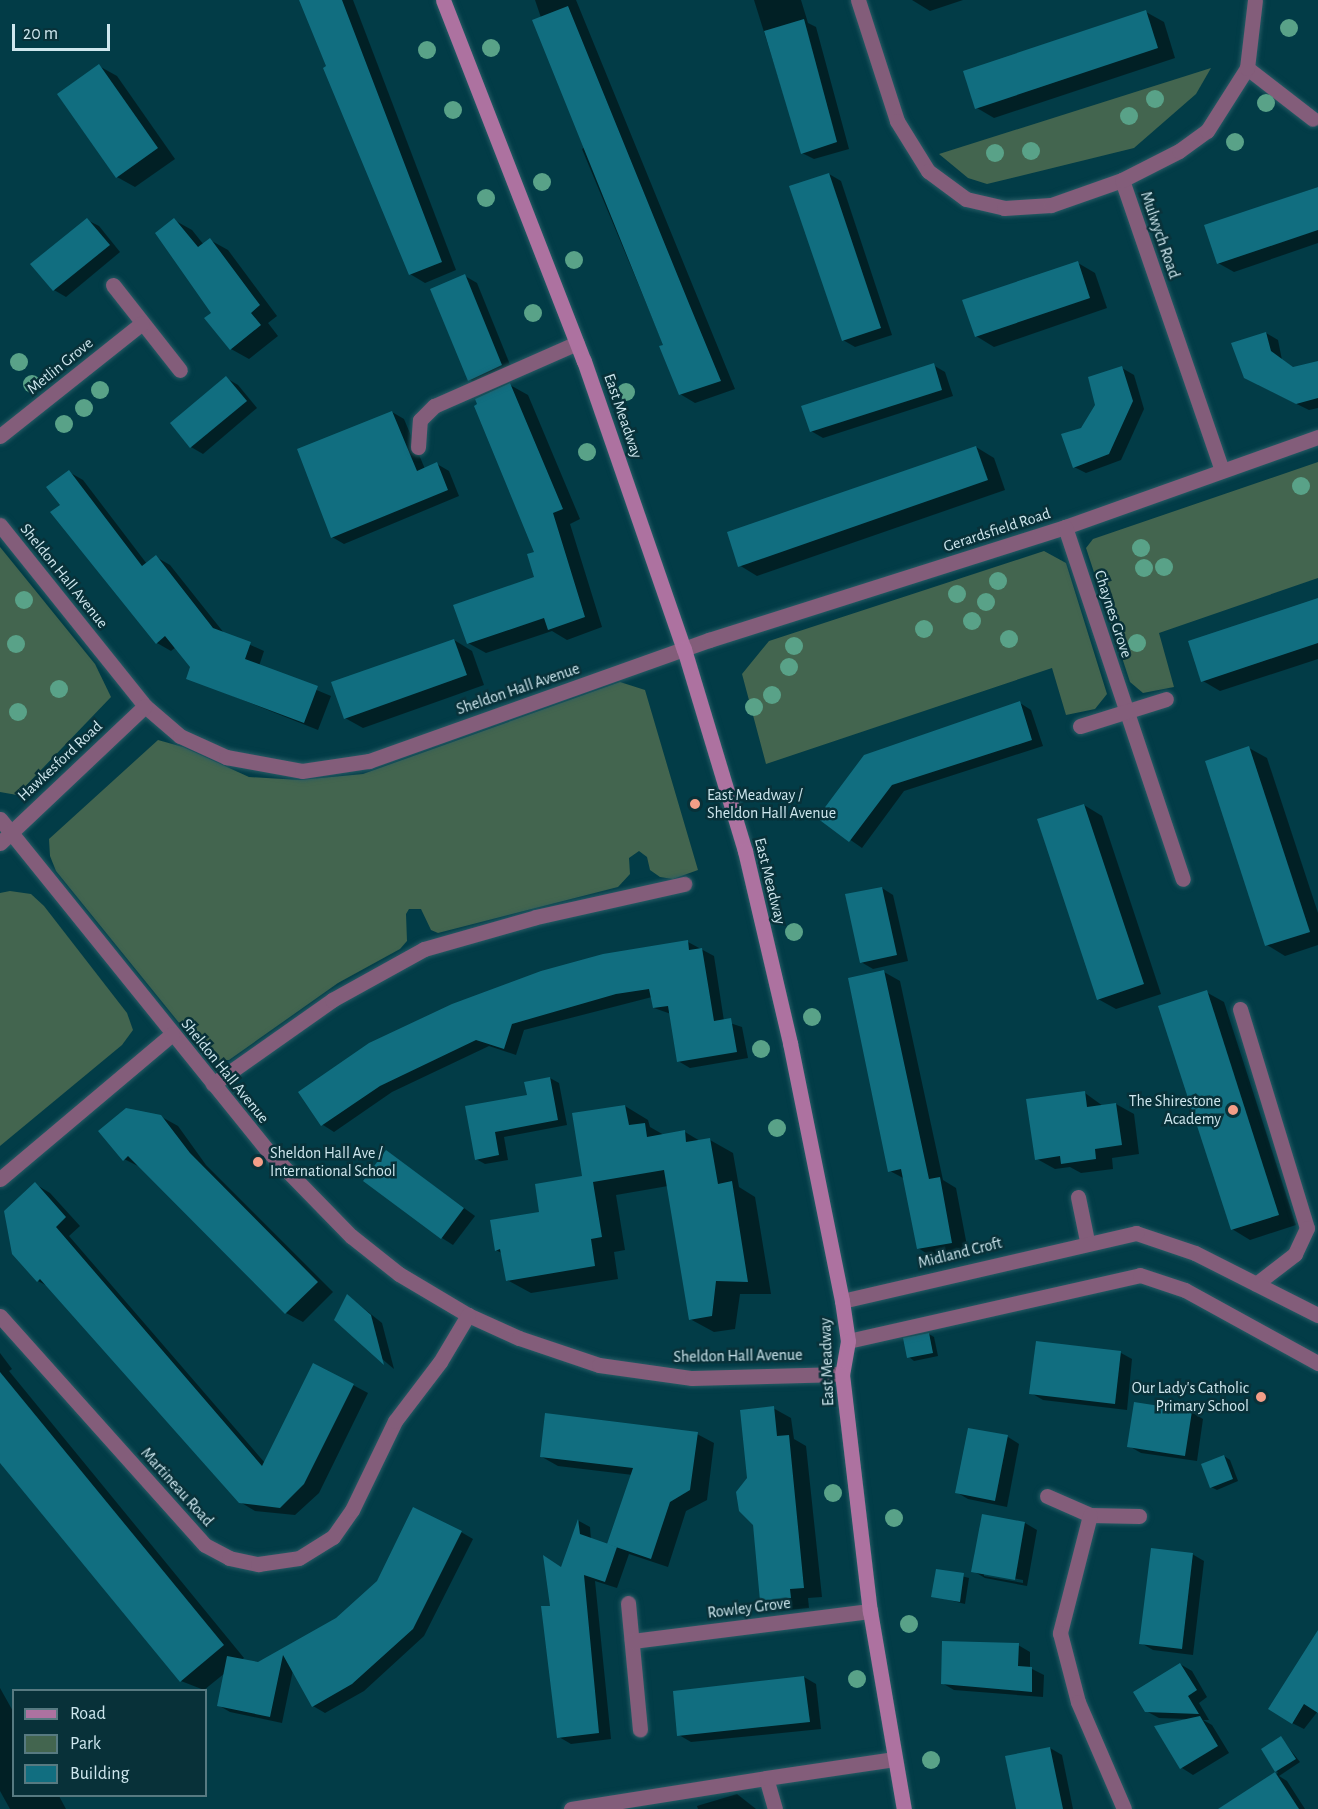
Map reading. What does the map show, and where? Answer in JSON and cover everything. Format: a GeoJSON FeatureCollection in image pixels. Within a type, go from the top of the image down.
{"type":"FeatureCollection","features":[{"type":"Feature","properties":{"kind":"street","name":"East Meadway"},"geometry":{"type":"LineString","coordinates":[[443,0],[577,343],[684,649],[745,851],[790,1043],[842,1301],[848,1341],[842,1374],[870,1611],[904,1809]]}},
{"type":"Feature","properties":{"kind":"street","name":"Mulwych Road"},"geometry":{"type":"LineString","coordinates":[[858,0],[897,121],[928,171],[966,199],[1004,208],[1052,205],[1122,180],[1222,470]]}},
{"type":"Feature","properties":{"kind":"street"},"geometry":{"type":"LineString","coordinates":[[1122,180],[1179,151],[1207,131],[1247,68],[1256,0]]}},
{"type":"Feature","properties":{"kind":"street"},"geometry":{"type":"LineString","coordinates":[[1247,68],[1313,119]]}},
{"type":"Feature","properties":{"kind":"street"},"geometry":{"type":"LineString","coordinates":[[113,285],[180,370]]}},
{"type":"Feature","properties":{"kind":"street","name":"Metlin Grove"},"geometry":{"type":"LineString","coordinates":[[0,436],[142,323]]}},
{"type":"Feature","properties":{"kind":"street"},"geometry":{"type":"LineString","coordinates":[[418,447],[420,420],[434,406],[577,343]]}},
{"type":"Feature","properties":{"kind":"street","name":"Gerardsfield Road"},"geometry":{"type":"LineString","coordinates":[[684,649],[1065,527],[1318,437]]}},
{"type":"Feature","properties":{"kind":"street","name":"Sheldon Hall Avenue"},"geometry":{"type":"LineString","coordinates":[[0,525],[145,706],[180,736],[226,757],[302,771],[369,761],[684,649]]}},
{"type":"Feature","properties":{"kind":"street","name":"Chaynes Grove"},"geometry":{"type":"LineString","coordinates":[[1065,527],[1183,879]]}},
{"type":"Feature","properties":{"kind":"street"},"geometry":{"type":"LineString","coordinates":[[1080,726],[1166,699]]}},
{"type":"Feature","properties":{"kind":"street","name":"Hawkesford Road"},"geometry":{"type":"LineString","coordinates":[[5,838],[145,706]]}},
{"type":"Feature","properties":{"kind":"street","name":"Sheldon Hall Avenue"},"geometry":{"type":"LineString","coordinates":[[0,819],[5,838],[292,1177],[351,1236],[399,1274],[468,1315],[557,1352],[645,1374],[693,1378],[842,1374]]}},
{"type":"Feature","properties":{"kind":"street"},"geometry":{"type":"LineString","coordinates":[[213,1084],[332,1000],[424,949],[536,917],[684,884]]}},
{"type":"Feature","properties":{"kind":"street"},"geometry":{"type":"LineString","coordinates":[[1240,1009],[1306,1228],[1294,1254],[1256,1284],[1318,1315]]}},
{"type":"Feature","properties":{"kind":"street"},"geometry":{"type":"LineString","coordinates":[[0,1179],[172,1034]]}},
{"type":"Feature","properties":{"kind":"street"},"geometry":{"type":"LineString","coordinates":[[1078,1197],[1087,1241]]}},
{"type":"Feature","properties":{"kind":"street","name":"Midland Croft"},"geometry":{"type":"LineString","coordinates":[[842,1301],[1087,1241],[1136,1233],[1195,1254],[1256,1284]]}},
{"type":"Feature","properties":{"kind":"street"},"geometry":{"type":"LineString","coordinates":[[848,1341],[1140,1275],[1185,1290],[1318,1363]]}},
{"type":"Feature","properties":{"kind":"street","name":"Martineau Road"},"geometry":{"type":"LineString","coordinates":[[0,1316],[205,1545],[229,1558],[258,1564],[299,1558],[333,1537],[352,1510],[395,1421],[446,1354],[468,1315]]}},
{"type":"Feature","properties":{"kind":"street"},"geometry":{"type":"LineString","coordinates":[[1047,1496],[1090,1515],[1139,1516]]}},
{"type":"Feature","properties":{"kind":"street"},"geometry":{"type":"LineString","coordinates":[[1090,1515],[1060,1633],[1078,1702],[1124,1809]]}},
{"type":"Feature","properties":{"kind":"street"},"geometry":{"type":"LineString","coordinates":[[628,1603],[639,1729]]}},
{"type":"Feature","properties":{"kind":"street","name":"Rowley Grove"},"geometry":{"type":"LineString","coordinates":[[632,1641],[870,1611]]}},
{"type":"Feature","properties":{"kind":"street"},"geometry":{"type":"LineString","coordinates":[[570,1809],[895,1759]]}},
{"type":"Feature","properties":{"kind":"street"},"geometry":{"type":"LineString","coordinates":[[766,1778],[775,1809]]}},
{"type":"Feature","properties":{"kind":"green space"},"geometry":{"type":"Polygon","coordinates":[[[1211,68],[1196,94],[1134,148],[987,184],[968,178],[939,154],[1211,68]]]}},
{"type":"Feature","properties":{"kind":"green space"},"geometry":{"type":"Polygon","coordinates":[[[1318,462],[1318,578],[1159,633],[1174,687],[1143,693],[1130,682],[1086,548],[1093,539],[1318,462]]]}},
{"type":"Feature","properties":{"kind":"green space"},"geometry":{"type":"Polygon","coordinates":[[[0,547],[95,664],[111,697],[17,795],[0,792],[0,547]]]}},
{"type":"Feature","properties":{"kind":"green space"},"geometry":{"type":"Polygon","coordinates":[[[1044,551],[1066,563],[1107,694],[1095,709],[1066,715],[1052,668],[766,764],[742,674],[769,641],[1044,551]]]}},
{"type":"Feature","properties":{"kind":"green space"},"geometry":{"type":"Polygon","coordinates":[[[620,682],[645,690],[698,870],[673,879],[660,877],[650,870],[647,857],[639,851],[629,858],[630,874],[618,887],[438,933],[431,930],[421,909],[409,909],[406,914],[407,941],[400,949],[338,983],[229,1060],[210,1061],[56,871],[50,856],[49,839],[158,740],[183,747],[249,777],[300,780],[363,774],[620,682]]]}},
{"type":"Feature","properties":{"kind":"green space"},"geometry":{"type":"Polygon","coordinates":[[[10,891],[31,894],[44,906],[127,1013],[133,1030],[122,1045],[0,1146],[0,893],[10,891]]]}},
{"type":"Feature","properties":{"kind":"building"},"geometry":{"type":"Polygon","coordinates":[[[299,0],[342,0],[442,262],[409,275],[323,68],[326,66],[299,0]]]}},
{"type":"Feature","properties":{"kind":"building"},"geometry":{"type":"Polygon","coordinates":[[[568,6],[721,381],[679,395],[659,346],[663,345],[532,20],[568,6]]]}},
{"type":"Feature","properties":{"kind":"building"},"geometry":{"type":"Polygon","coordinates":[[[1146,10],[1158,48],[975,109],[963,71],[1146,10]]]}},
{"type":"Feature","properties":{"kind":"building"},"geometry":{"type":"Polygon","coordinates":[[[804,19],[837,142],[801,154],[764,31],[804,19]]]}},
{"type":"Feature","properties":{"kind":"building"},"geometry":{"type":"Polygon","coordinates":[[[99,64],[158,148],[116,178],[57,94],[99,64]]]}},
{"type":"Feature","properties":{"kind":"building"},"geometry":{"type":"Polygon","coordinates":[[[829,173],[881,328],[842,341],[789,186],[829,173]]]}},
{"type":"Feature","properties":{"kind":"building"},"geometry":{"type":"Polygon","coordinates":[[[1318,187],[1318,230],[1217,264],[1204,225],[1318,187]]]}},
{"type":"Feature","properties":{"kind":"building"},"geometry":{"type":"Polygon","coordinates":[[[87,218],[110,245],[53,291],[30,264],[87,218]]]}},
{"type":"Feature","properties":{"kind":"building"},"geometry":{"type":"Polygon","coordinates":[[[174,218],[198,247],[210,238],[260,305],[251,313],[261,325],[230,350],[204,318],[211,313],[155,233],[174,218]]]}},
{"type":"Feature","properties":{"kind":"building"},"geometry":{"type":"Polygon","coordinates":[[[1078,261],[1090,298],[975,337],[962,300],[1078,261]]]}},
{"type":"Feature","properties":{"kind":"building"},"geometry":{"type":"Polygon","coordinates":[[[465,274],[502,365],[468,381],[430,289],[465,274]]]}},
{"type":"Feature","properties":{"kind":"building"},"geometry":{"type":"Polygon","coordinates":[[[1266,332],[1271,351],[1293,367],[1318,361],[1318,398],[1296,404],[1244,378],[1231,343],[1266,332]]]}},
{"type":"Feature","properties":{"kind":"building"},"geometry":{"type":"Polygon","coordinates":[[[934,363],[942,390],[810,432],[801,406],[934,363]]]}},
{"type":"Feature","properties":{"kind":"building"},"geometry":{"type":"Polygon","coordinates":[[[1122,366],[1133,401],[1109,454],[1073,468],[1061,434],[1081,428],[1095,405],[1088,377],[1122,366]]]}},
{"type":"Feature","properties":{"kind":"building"},"geometry":{"type":"Polygon","coordinates":[[[226,376],[247,401],[190,448],[170,423],[226,376]]]}},
{"type":"Feature","properties":{"kind":"building"},"geometry":{"type":"Polygon","coordinates":[[[510,383],[563,509],[553,513],[585,617],[548,630],[544,618],[467,644],[453,605],[534,577],[527,554],[534,552],[474,406],[477,404],[475,399],[510,383]]]}},
{"type":"Feature","properties":{"kind":"building"},"geometry":{"type":"Polygon","coordinates":[[[392,411],[417,471],[437,462],[448,490],[331,538],[297,449],[392,411]]]}},
{"type":"Feature","properties":{"kind":"building"},"geometry":{"type":"Polygon","coordinates":[[[976,446],[988,480],[738,567],[727,532],[976,446]]]}},
{"type":"Feature","properties":{"kind":"building"},"geometry":{"type":"Polygon","coordinates":[[[69,470],[142,566],[156,555],[213,628],[251,642],[245,659],[318,686],[304,723],[186,679],[190,667],[165,636],[156,644],[50,512],[60,505],[46,487],[69,470]]]}},
{"type":"Feature","properties":{"kind":"building"},"geometry":{"type":"Polygon","coordinates":[[[1318,598],[1318,643],[1201,682],[1188,641],[1318,598]]]}},
{"type":"Feature","properties":{"kind":"building"},"geometry":{"type":"Polygon","coordinates":[[[454,639],[467,675],[344,719],[331,682],[454,639]]]}},
{"type":"Feature","properties":{"kind":"building"},"geometry":{"type":"Polygon","coordinates":[[[1020,701],[1032,740],[892,785],[849,842],[817,818],[864,755],[1020,701]]]}},
{"type":"Feature","properties":{"kind":"building"},"geometry":{"type":"Polygon","coordinates":[[[1249,746],[1310,932],[1265,946],[1205,761],[1249,746]]]}},
{"type":"Feature","properties":{"kind":"building"},"geometry":{"type":"Polygon","coordinates":[[[1084,804],[1144,984],[1097,1000],[1037,819],[1084,804]]]}},
{"type":"Feature","properties":{"kind":"building"},"geometry":{"type":"Polygon","coordinates":[[[882,887],[897,955],[860,963],[845,894],[882,887]]]}},
{"type":"Feature","properties":{"kind":"building"},"geometry":{"type":"Polygon","coordinates":[[[688,940],[689,950],[702,948],[714,1021],[731,1018],[737,1052],[677,1062],[668,1006],[653,1008],[649,989],[616,994],[512,1024],[504,1049],[476,1040],[380,1086],[321,1126],[298,1092],[369,1043],[452,1004],[541,971],[603,954],[688,940]]]}},
{"type":"Feature","properties":{"kind":"building"},"geometry":{"type":"Polygon","coordinates":[[[884,970],[929,1179],[940,1177],[952,1243],[917,1249],[901,1169],[888,1172],[848,978],[884,970]]]}},
{"type":"Feature","properties":{"kind":"building"},"geometry":{"type":"Polygon","coordinates":[[[1207,990],[1279,1215],[1231,1230],[1158,1006],[1207,990]]]}},
{"type":"Feature","properties":{"kind":"building"},"geometry":{"type":"Polygon","coordinates":[[[550,1077],[558,1120],[495,1132],[499,1155],[475,1160],[465,1106],[527,1095],[524,1082],[550,1077]]]}},
{"type":"Feature","properties":{"kind":"building"},"geometry":{"type":"Polygon","coordinates":[[[1085,1091],[1087,1107],[1116,1103],[1122,1145],[1095,1149],[1096,1159],[1061,1164],[1060,1156],[1035,1160],[1026,1099],[1085,1091]]]}},
{"type":"Feature","properties":{"kind":"building"},"geometry":{"type":"Polygon","coordinates":[[[625,1105],[629,1125],[645,1123],[647,1137],[685,1130],[686,1142],[710,1138],[718,1184],[732,1181],[748,1282],[716,1281],[712,1316],[689,1320],[664,1170],[593,1182],[602,1237],[591,1239],[595,1266],[506,1281],[500,1249],[495,1251],[490,1220],[539,1212],[535,1184],[582,1176],[572,1113],[625,1105]]]}},
{"type":"Feature","properties":{"kind":"building"},"geometry":{"type":"Polygon","coordinates":[[[126,1108],[161,1115],[190,1153],[318,1282],[285,1314],[128,1156],[123,1161],[98,1131],[126,1108]]]}},
{"type":"Feature","properties":{"kind":"building"},"geometry":{"type":"Polygon","coordinates":[[[386,1150],[464,1208],[441,1239],[363,1181],[386,1150]]]}},
{"type":"Feature","properties":{"kind":"building"},"geometry":{"type":"Polygon","coordinates":[[[35,1182],[66,1217],[56,1227],[262,1466],[313,1363],[354,1384],[304,1484],[280,1508],[239,1503],[40,1279],[37,1282],[12,1254],[4,1211],[35,1182]]]}},
{"type":"Feature","properties":{"kind":"building"},"geometry":{"type":"Polygon","coordinates":[[[347,1294],[371,1315],[384,1365],[334,1320],[347,1294]]]}},
{"type":"Feature","properties":{"kind":"building"},"geometry":{"type":"Polygon","coordinates":[[[929,1333],[933,1353],[907,1358],[903,1338],[929,1333]]]}},
{"type":"Feature","properties":{"kind":"building"},"geometry":{"type":"Polygon","coordinates":[[[1036,1341],[1121,1351],[1115,1404],[1029,1394],[1036,1341]]]}},
{"type":"Feature","properties":{"kind":"building"},"geometry":{"type":"Polygon","coordinates":[[[0,1372],[224,1645],[180,1682],[0,1463],[0,1372]]]}},
{"type":"Feature","properties":{"kind":"building"},"geometry":{"type":"Polygon","coordinates":[[[1134,1402],[1192,1411],[1185,1456],[1127,1447],[1134,1402]]]}},
{"type":"Feature","properties":{"kind":"building"},"geometry":{"type":"Polygon","coordinates":[[[774,1406],[777,1436],[789,1435],[804,1588],[790,1589],[791,1598],[760,1601],[753,1525],[739,1511],[736,1492],[747,1478],[740,1410],[774,1406]]]}},
{"type":"Feature","properties":{"kind":"building"},"geometry":{"type":"Polygon","coordinates":[[[545,1413],[698,1432],[690,1490],[670,1502],[651,1559],[607,1544],[633,1468],[540,1457],[545,1413]]]}},
{"type":"Feature","properties":{"kind":"building"},"geometry":{"type":"Polygon","coordinates":[[[968,1428],[1008,1435],[995,1501],[955,1493],[968,1428]]]}},
{"type":"Feature","properties":{"kind":"building"},"geometry":{"type":"Polygon","coordinates":[[[1224,1455],[1233,1479],[1210,1488],[1201,1464],[1224,1455]]]}},
{"type":"Feature","properties":{"kind":"building"},"geometry":{"type":"Polygon","coordinates":[[[413,1507],[462,1531],[413,1629],[352,1684],[312,1707],[283,1655],[270,1717],[217,1706],[227,1656],[258,1662],[336,1618],[377,1581],[413,1507]]]}},
{"type":"Feature","properties":{"kind":"building"},"geometry":{"type":"Polygon","coordinates":[[[982,1514],[1025,1522],[1015,1580],[971,1572],[982,1514]]]}},
{"type":"Feature","properties":{"kind":"building"},"geometry":{"type":"Polygon","coordinates":[[[578,1519],[580,1534],[617,1547],[605,1582],[584,1575],[599,1733],[557,1738],[541,1606],[550,1606],[543,1555],[561,1567],[578,1519]]]}},
{"type":"Feature","properties":{"kind":"building"},"geometry":{"type":"Polygon","coordinates":[[[1151,1548],[1193,1553],[1182,1649],[1139,1644],[1151,1548]]]}},
{"type":"Feature","properties":{"kind":"building"},"geometry":{"type":"Polygon","coordinates":[[[936,1569],[964,1573],[960,1602],[931,1597],[936,1569]]]}},
{"type":"Feature","properties":{"kind":"building"},"geometry":{"type":"Polygon","coordinates":[[[1318,1630],[1318,1713],[1304,1704],[1292,1724],[1268,1709],[1318,1630]]]}},
{"type":"Feature","properties":{"kind":"building"},"geometry":{"type":"Polygon","coordinates":[[[942,1641],[1019,1643],[1018,1666],[1032,1667],[1032,1692],[941,1684],[942,1641]]]}},
{"type":"Feature","properties":{"kind":"building"},"geometry":{"type":"Polygon","coordinates":[[[1180,1663],[1197,1690],[1188,1696],[1199,1714],[1145,1712],[1133,1692],[1180,1663]]]}},
{"type":"Feature","properties":{"kind":"building"},"geometry":{"type":"Polygon","coordinates":[[[804,1676],[810,1722],[677,1736],[673,1691],[804,1676]]]}},
{"type":"Feature","properties":{"kind":"building"},"geometry":{"type":"Polygon","coordinates":[[[1200,1716],[1218,1746],[1180,1769],[1154,1726],[1200,1716]]]}},
{"type":"Feature","properties":{"kind":"building"},"geometry":{"type":"Polygon","coordinates":[[[1281,1736],[1296,1759],[1275,1772],[1261,1749],[1281,1736]]]}},
{"type":"Feature","properties":{"kind":"building"},"geometry":{"type":"Polygon","coordinates":[[[1050,1747],[1063,1809],[1016,1809],[1005,1756],[1050,1747]]]}},
{"type":"Feature","properties":{"kind":"building"},"geometry":{"type":"Polygon","coordinates":[[[1275,1772],[1299,1809],[1218,1809],[1275,1772]]]}},
{"type":"Feature","properties":{"kind":"place","name":"East Meadway / Sheldon Hall Avenue"},"geometry":{"type":"Point","coordinates":[695,804]}},
{"type":"Feature","properties":{"kind":"place","name":"The Shirestone Academy"},"geometry":{"type":"Point","coordinates":[1233,1110]}},
{"type":"Feature","properties":{"kind":"place","name":"Sheldon Hall Ave / International School"},"geometry":{"type":"Point","coordinates":[258,1162]}},
{"type":"Feature","properties":{"kind":"place","name":"Our Lady's Catholic Primary School"},"geometry":{"type":"Point","coordinates":[1261,1397]}}]}
